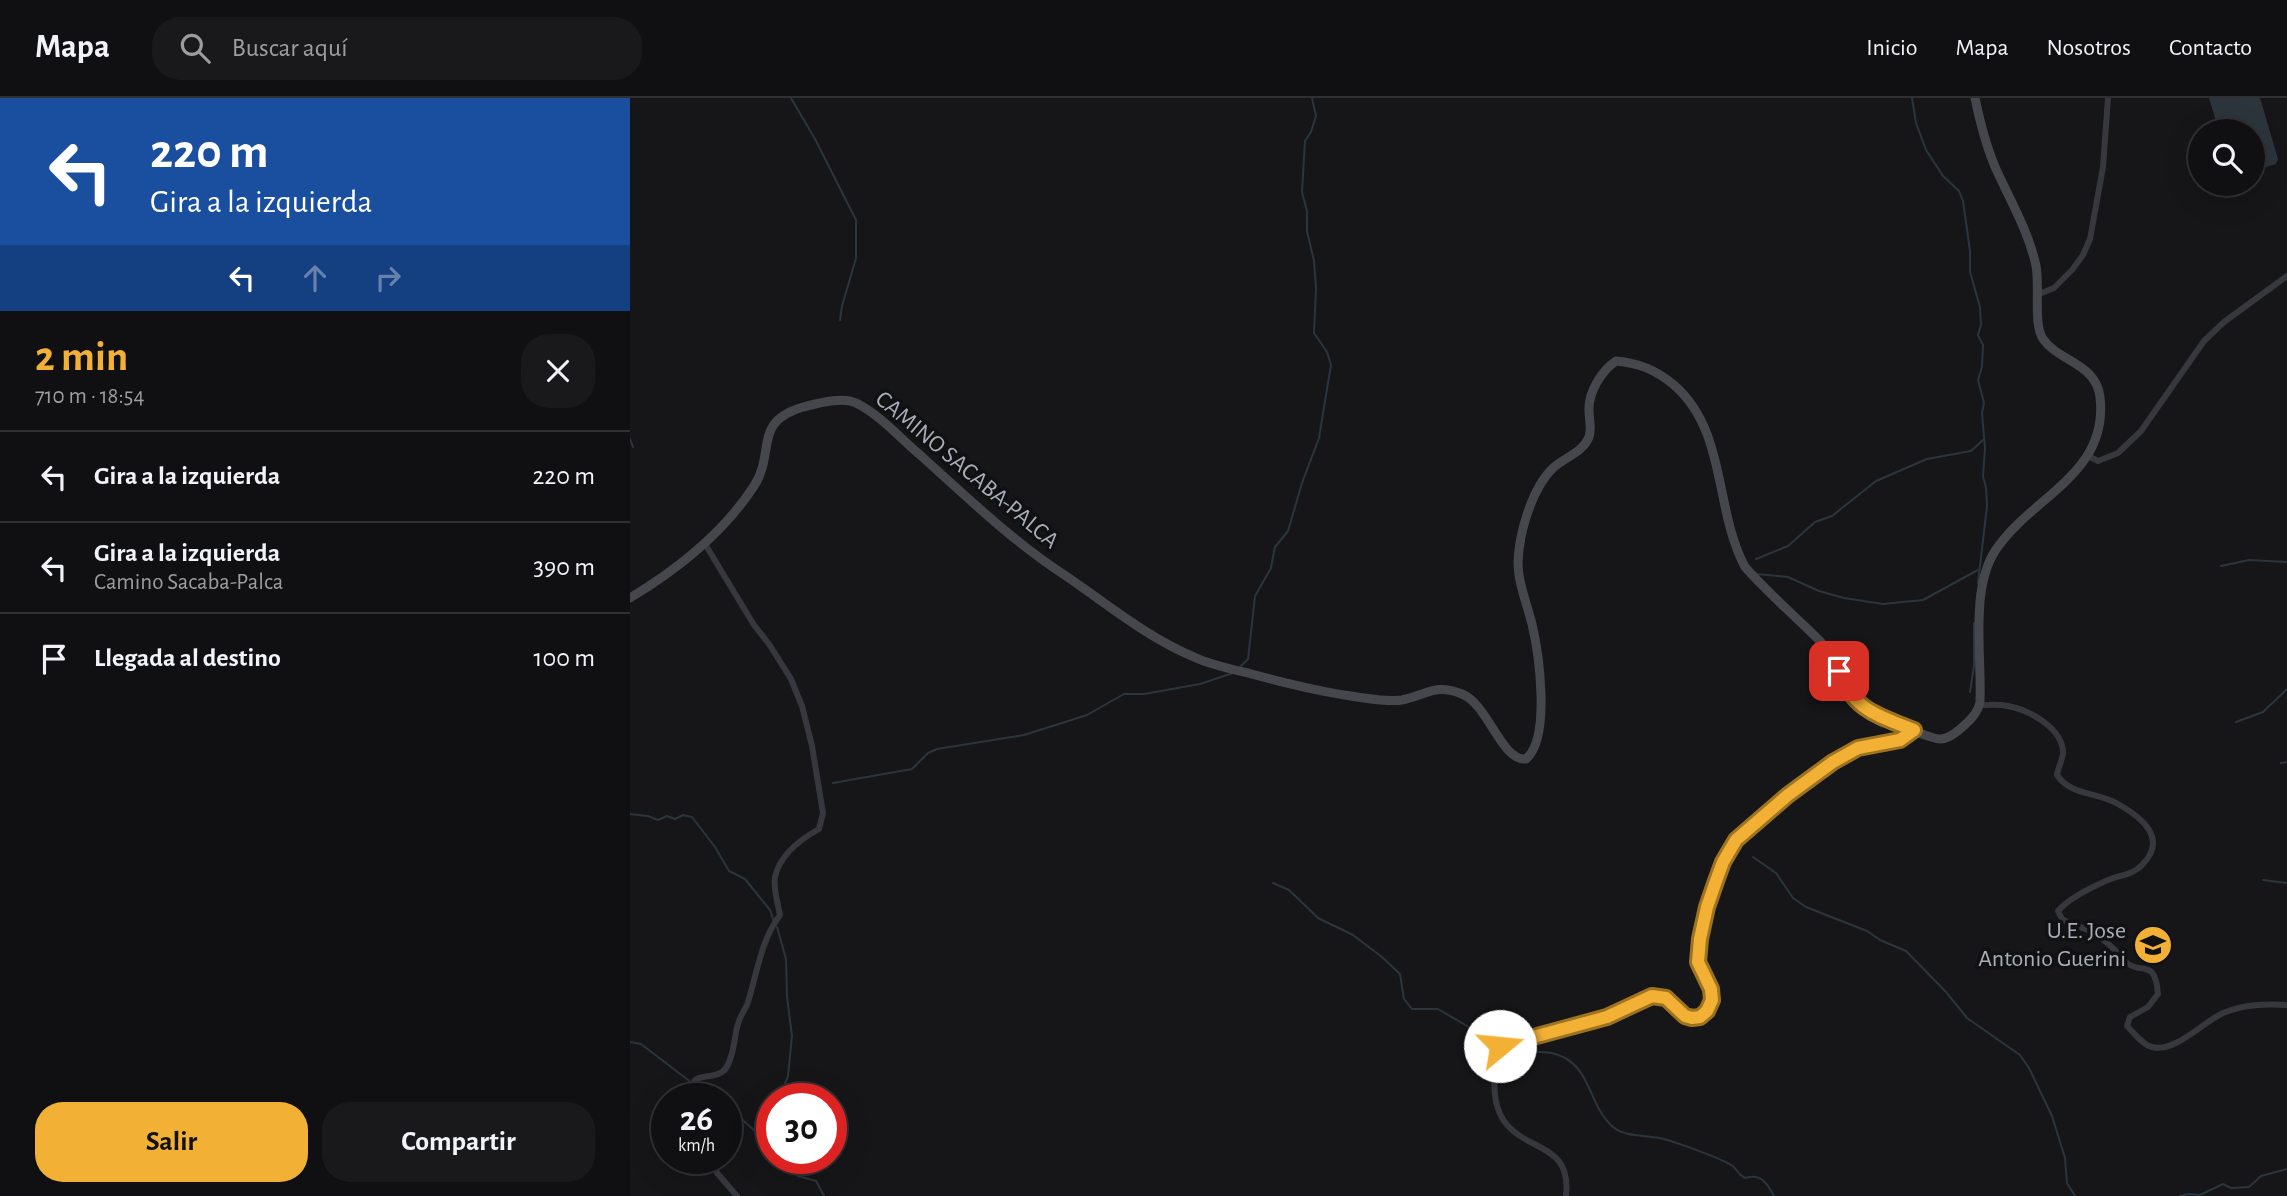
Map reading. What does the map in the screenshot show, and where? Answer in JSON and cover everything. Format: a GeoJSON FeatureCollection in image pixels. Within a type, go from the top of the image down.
{"type":"FeatureCollection","features":[{"type":"Feature","properties":{"kind":"street"},"geometry":{"type":"LineString","coordinates":[[1975,98],[1989,152],[2031,247],[2037,269],[2038,321],[2041,336],[2050,347],[2085,369],[2094,379],[2099,392],[2101,411],[2099,433],[2082,465],[2009,534],[1989,561],[1983,582],[1980,618],[1980,705],[2007,706],[2044,722],[2061,742],[2063,753],[2057,775],[2060,780],[2081,792],[2117,803],[2145,823],[2152,832],[2152,852],[2142,866],[2108,880],[2063,905],[2058,911],[2062,919],[2086,929],[2114,947],[2127,964],[2145,968],[2153,973],[2158,994],[2148,1007],[2130,1017],[2127,1027],[2150,1047],[2166,1047],[2224,1013],[2258,1003],[2287,1005]]}},
{"type":"Feature","properties":{"kind":"street"},"geometry":{"type":"LineString","coordinates":[[2039,294],[2054,288],[2072,270],[2090,239],[2103,167],[2108,98]]}},
{"type":"Feature","properties":{"kind":"street"},"geometry":{"type":"LineString","coordinates":[[2088,456],[2098,461],[2118,453],[2141,431],[2204,341],[2224,322],[2287,276]]}},
{"type":"Feature","properties":{"kind":"street","name":"CAMINO SACABA-PALCA"},"geometry":{"type":"LineString","coordinates":[[630,598],[665,577],[705,544],[729,519],[756,484],[768,436],[776,419],[812,405],[839,400],[856,402],[906,442],[1031,553],[1194,658],[1266,679],[1356,697],[1403,700],[1433,689],[1464,694],[1480,707],[1511,754],[1526,759],[1536,747],[1541,713],[1536,646],[1518,564],[1523,529],[1542,482],[1552,470],[1587,441],[1590,432],[1589,404],[1604,372],[1616,361],[1632,362],[1648,367],[1686,396],[1699,416],[1710,443],[1735,549],[1745,567],[1833,656],[1847,689],[1861,707],[1874,715],[1933,738],[1948,738],[1964,726],[1980,705]]}},
{"type":"Feature","properties":{"kind":"street"},"geometry":{"type":"LineString","coordinates":[[694,1083],[699,1077],[718,1074],[728,1064],[739,1020],[748,1002],[764,944],[780,915],[774,878],[780,864],[798,841],[819,829],[822,813],[812,746],[802,706],[791,679],[754,625],[705,544]]}},
{"type":"Feature","properties":{"kind":"street"},"geometry":{"type":"LineString","coordinates":[[1566,1196],[1566,1174],[1561,1163],[1553,1155],[1515,1132],[1500,1112],[1494,1086],[1496,1050],[1513,1041],[1607,1017],[1652,996],[1666,998],[1685,1016],[1700,1017],[1707,1011],[1712,1000],[1711,989],[1698,962],[1700,939],[1716,881],[1736,840],[1788,795],[1833,762],[1858,748],[1900,740],[1914,730]]}},
{"type":"Feature","properties":{"kind":"street"},"geometry":{"type":"LineString","coordinates":[[717,1174],[737,1196]]}},
{"type":"Feature","properties":{"kind":"shaded area"},"geometry":{"type":"Polygon","coordinates":[[[2209,98],[2260,98],[2278,159],[2276,164],[2265,167],[2265,119],[2215,119],[2209,98]]]}},
{"type":"Feature","properties":{"kind":"waterway"},"geometry":{"type":"LineString","coordinates":[[791,98],[856,220],[856,258],[840,320]]}},
{"type":"Feature","properties":{"kind":"waterway"},"geometry":{"type":"LineString","coordinates":[[1240,667],[1248,659],[1255,596],[1271,568],[1275,547],[1288,531],[1319,438],[1331,365],[1327,352],[1314,333],[1314,261],[1302,192],[1305,141],[1316,116],[1312,98]]}},
{"type":"Feature","properties":{"kind":"waterway"},"geometry":{"type":"LineString","coordinates":[[1912,98],[1916,123],[1926,150],[1943,176],[1959,191],[1963,201],[1970,272],[1980,307],[1981,325],[1978,335],[1983,345],[1982,367],[1978,380],[1984,403],[1983,477],[1987,506],[1978,583]]}},
{"type":"Feature","properties":{"kind":"waterway"},"geometry":{"type":"LineString","coordinates":[[630,439],[633,447]]}},
{"type":"Feature","properties":{"kind":"waterway"},"geometry":{"type":"LineString","coordinates":[[1756,559],[1788,546],[1815,522],[1832,516],[1876,481],[1927,459],[1971,451],[1983,440]]}},
{"type":"Feature","properties":{"kind":"waterway"},"geometry":{"type":"LineString","coordinates":[[2221,566],[2249,560],[2287,562]]}},
{"type":"Feature","properties":{"kind":"waterway"},"geometry":{"type":"LineString","coordinates":[[1757,574],[1788,577],[1819,591],[1883,604],[1923,600],[1978,570]]}},
{"type":"Feature","properties":{"kind":"waterway"},"geometry":{"type":"LineString","coordinates":[[1970,692],[1974,666],[1974,623]]}},
{"type":"Feature","properties":{"kind":"waterway"},"geometry":{"type":"LineString","coordinates":[[833,783],[912,769],[928,753],[937,749],[1024,735],[1087,715],[1124,694],[1144,694],[1200,684],[1233,673]]}},
{"type":"Feature","properties":{"kind":"waterway"},"geometry":{"type":"LineString","coordinates":[[2236,722],[2263,712],[2287,689]]}},
{"type":"Feature","properties":{"kind":"waterway"},"geometry":{"type":"LineString","coordinates":[[2281,763],[2287,762]]}},
{"type":"Feature","properties":{"kind":"waterway"},"geometry":{"type":"LineString","coordinates":[[630,814],[658,820],[667,816],[675,819],[683,815],[692,817],[729,871],[745,879],[770,910],[774,922]]}},
{"type":"Feature","properties":{"kind":"waterway"},"geometry":{"type":"LineString","coordinates":[[1753,857],[1776,873],[1793,898],[1806,907],[1867,931],[1906,951],[1967,1018],[2020,1055],[2052,1116],[2065,1158],[2067,1183],[2075,1196]]}},
{"type":"Feature","properties":{"kind":"waterway"},"geometry":{"type":"LineString","coordinates":[[2263,880],[2287,883]]}},
{"type":"Feature","properties":{"kind":"waterway"},"geometry":{"type":"LineString","coordinates":[[1273,883],[1289,890],[1318,918],[1353,935],[1382,957],[1400,974],[1404,999],[1412,1009],[1438,1009],[1498,1044]]}},
{"type":"Feature","properties":{"kind":"waterway"},"geometry":{"type":"LineString","coordinates":[[777,927],[786,959],[792,1036],[785,1083]]}},
{"type":"Feature","properties":{"kind":"waterway"},"geometry":{"type":"LineString","coordinates":[[630,1042],[641,1044],[692,1083]]}},
{"type":"Feature","properties":{"kind":"waterway"},"geometry":{"type":"LineString","coordinates":[[1503,1047],[1516,1051],[1557,1054],[1565,1058],[1580,1072],[1599,1110],[1613,1127],[1629,1134],[1665,1140],[1710,1155],[1734,1167],[1745,1178],[1763,1180],[1774,1196]]}},
{"type":"Feature","properties":{"kind":"waterway"},"geometry":{"type":"LineString","coordinates":[[742,1119],[756,1132]]}},
{"type":"Feature","properties":{"kind":"waterway"},"geometry":{"type":"LineString","coordinates":[[2180,1196],[2200,1195],[2223,1184],[2231,1188],[2249,1187],[2261,1176],[2287,1169]]}},
{"type":"Feature","properties":{"kind":"waterway"},"geometry":{"type":"LineString","coordinates":[[797,1174],[816,1181],[824,1196]]}},
{"type":"Feature","properties":{"kind":"place","name":"U.E. Jose Antonio Guerini"},"geometry":{"type":"Point","coordinates":[2153,945]}},
{"type":"Feature","properties":{"kind":"route"},"geometry":{"type":"LineString","coordinates":[[1500,1046],[1607,1017],[1652,996],[1666,998],[1685,1016],[1692,1018],[1700,1017],[1707,1011],[1712,1000],[1711,989],[1698,962],[1700,939],[1716,881],[1736,840],[1788,795],[1847,753],[1858,748],[1900,740],[1914,730],[1874,715],[1861,707],[1847,689],[1839,671]]}}]}
